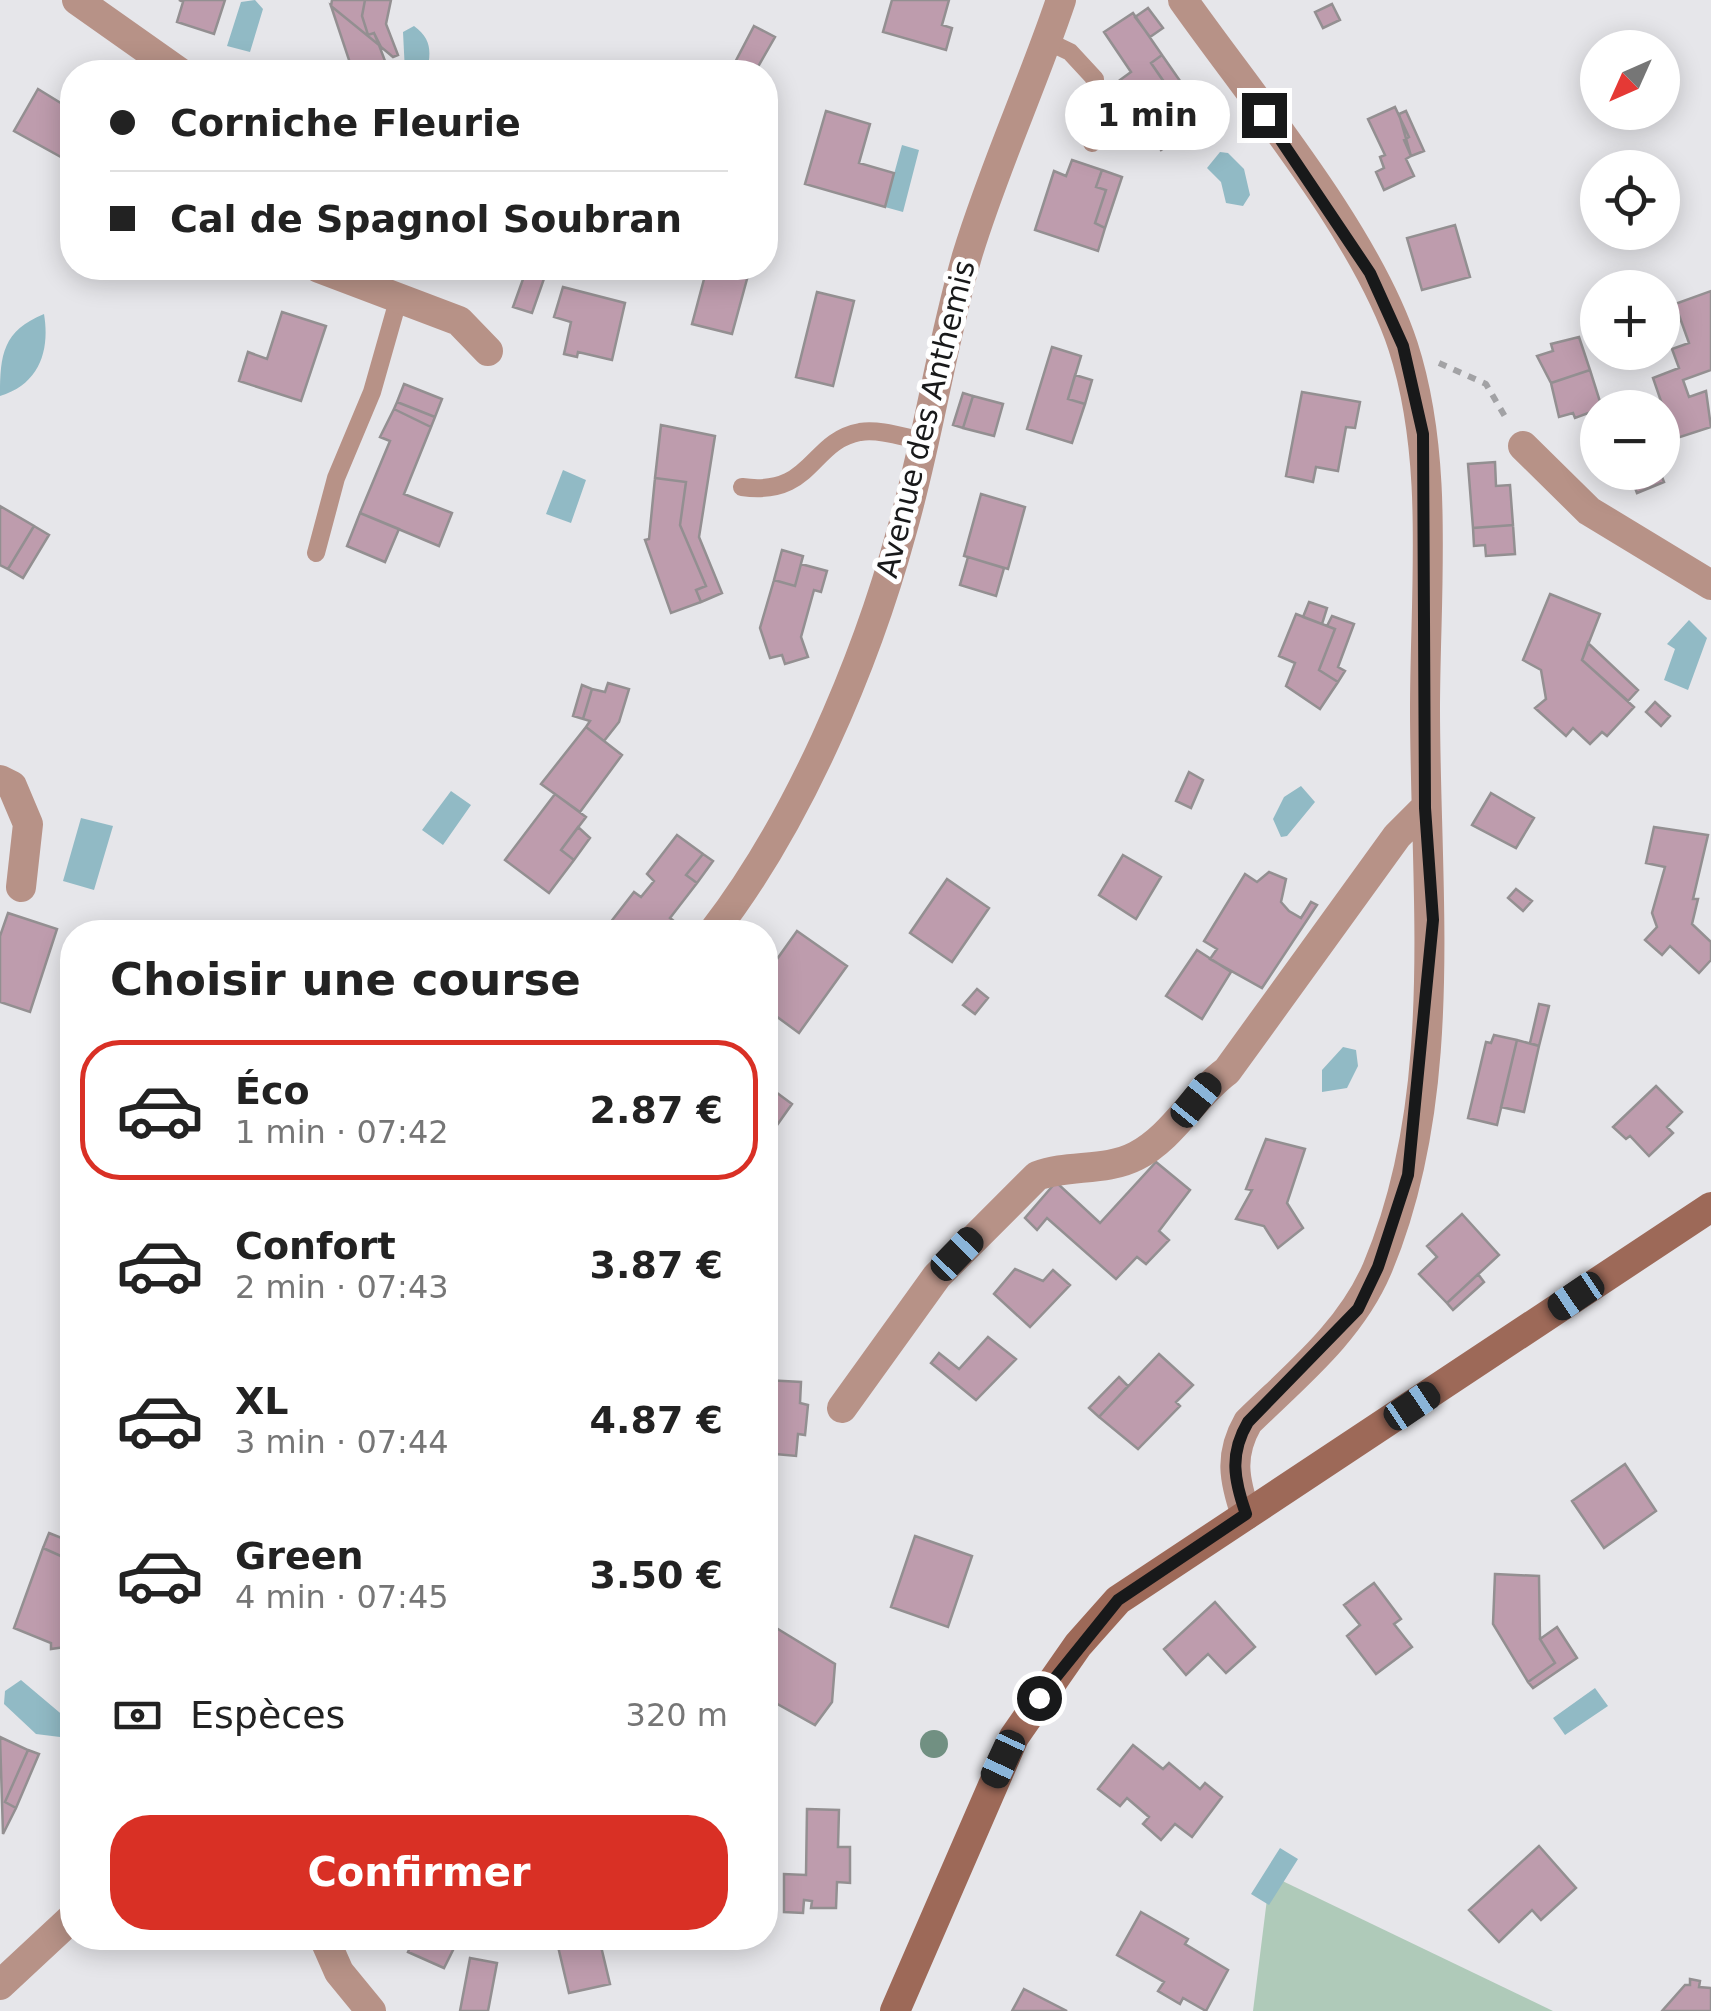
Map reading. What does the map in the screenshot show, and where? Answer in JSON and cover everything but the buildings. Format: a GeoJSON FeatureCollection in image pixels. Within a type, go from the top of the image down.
{"type":"FeatureCollection","features":[{"type":"Feature","properties":{"kind":"main road"},"geometry":{"type":"LineString","coordinates":[[895,2011],[992,1782],[1039,1698],[1118,1600],[1711,1207]]}},
{"type":"Feature","properties":{"kind":"street"},"geometry":{"type":"LineString","coordinates":[[77,0],[162,60]]}},
{"type":"Feature","properties":{"kind":"street","name":"Avenue des Anthemis"},"geometry":{"type":"LineString","coordinates":[[722,920],[760,869],[830,725],[897,546],[968,255],[1061,0]]}},
{"type":"Feature","properties":{"kind":"street"},"geometry":{"type":"LineString","coordinates":[[1183,0],[1370,273],[1403,346],[1423,434],[1425,808],[1433,920],[1408,1175],[1378,1267],[1358,1309],[1248,1422],[1236,1441],[1233,1465],[1246,1514]]}},
{"type":"Feature","properties":{"kind":"street"},"geometry":{"type":"LineString","coordinates":[[352,280],[458,321],[488,352]]}},
{"type":"Feature","properties":{"kind":"street"},"geometry":{"type":"LineString","coordinates":[[1524,446],[1589,511],[1711,585]]}},
{"type":"Feature","properties":{"kind":"street"},"geometry":{"type":"LineString","coordinates":[[0,780],[12,786],[28,824],[22,887]]}},
{"type":"Feature","properties":{"kind":"street"},"geometry":{"type":"LineString","coordinates":[[842,1408],[937,1276],[1038,1176],[1056,1169],[1107,1166],[1138,1156],[1182,1116],[1226,1070],[1396,836],[1425,808]]}},
{"type":"Feature","properties":{"kind":"street"},"geometry":{"type":"LineString","coordinates":[[0,1985],[60,1929]]}},
{"type":"Feature","properties":{"kind":"street"},"geometry":{"type":"LineString","coordinates":[[329,1950],[339,1972],[372,2011]]}},
{"type":"Feature","properties":{"kind":"lane"},"geometry":{"type":"LineString","coordinates":[[1048,40],[1070,52],[1095,80],[1092,142]]}},
{"type":"Feature","properties":{"kind":"lane"},"geometry":{"type":"LineString","coordinates":[[316,552],[336,478],[372,392],[399,297]]}},
{"type":"Feature","properties":{"kind":"lane"},"geometry":{"type":"LineString","coordinates":[[742,487],[766,490],[784,486],[846,437],[858,432],[923,441]]}},
{"type":"Feature","properties":{"kind":"path"},"geometry":{"type":"LineString","coordinates":[[1403,346],[1486,384],[1524,446]]}},
{"type":"Feature","properties":{"kind":"green space"},"geometry":{"type":"Polygon","coordinates":[[[1270,1875],[1553,2011],[1253,2011],[1270,1875]]]}},
{"type":"Feature","properties":{"kind":"water"},"geometry":{"type":"Polygon","coordinates":[[[255,0],[263,9],[250,52],[227,46],[241,2],[255,0]]]}},
{"type":"Feature","properties":{"kind":"water"},"geometry":{"type":"Polygon","coordinates":[[[414,26],[424,36],[429,60],[404,60],[403,32],[414,26]]]}},
{"type":"Feature","properties":{"kind":"water"},"geometry":{"type":"Polygon","coordinates":[[[902,145],[919,150],[903,212],[885,207],[902,145]]]}},
{"type":"Feature","properties":{"kind":"water"},"geometry":{"type":"Polygon","coordinates":[[[1220,152],[1228,153],[1244,169],[1250,195],[1243,206],[1226,203],[1221,182],[1207,168],[1220,152]]]}},
{"type":"Feature","properties":{"kind":"water"},"geometry":{"type":"Polygon","coordinates":[[[44,314],[45,340],[39,364],[25,383],[0,396],[3,356],[12,336],[44,314]]]}},
{"type":"Feature","properties":{"kind":"water"},"geometry":{"type":"Polygon","coordinates":[[[563,470],[586,480],[571,523],[546,514],[563,470]]]}},
{"type":"Feature","properties":{"kind":"water"},"geometry":{"type":"Polygon","coordinates":[[[1689,620],[1707,638],[1688,690],[1664,680],[1675,649],[1667,644],[1689,620]]]}},
{"type":"Feature","properties":{"kind":"water"},"geometry":{"type":"Polygon","coordinates":[[[1301,786],[1315,802],[1287,836],[1281,837],[1273,819],[1284,797],[1301,786]]]}},
{"type":"Feature","properties":{"kind":"water"},"geometry":{"type":"Polygon","coordinates":[[[451,791],[471,805],[443,845],[422,830],[451,791]]]}},
{"type":"Feature","properties":{"kind":"water"},"geometry":{"type":"Polygon","coordinates":[[[81,818],[113,826],[94,890],[63,881],[81,818]]]}},
{"type":"Feature","properties":{"kind":"water"},"geometry":{"type":"Polygon","coordinates":[[[1343,1047],[1356,1050],[1358,1066],[1347,1088],[1322,1092],[1322,1070],[1343,1047]]]}},
{"type":"Feature","properties":{"kind":"water"},"geometry":{"type":"Polygon","coordinates":[[[21,1680],[60,1713],[60,1737],[36,1734],[4,1704],[5,1691],[21,1680]]]}},
{"type":"Feature","properties":{"kind":"water"},"geometry":{"type":"Polygon","coordinates":[[[1595,1688],[1608,1706],[1565,1735],[1553,1718],[1595,1688]]]}},
{"type":"Feature","properties":{"kind":"water"},"geometry":{"type":"Polygon","coordinates":[[[1280,1848],[1298,1859],[1269,1905],[1251,1894],[1280,1848]]]}},
{"type":"Feature","properties":{"kind":"route"},"geometry":{"type":"LineString","coordinates":[[1039,1698],[1118,1600],[1246,1514],[1233,1465],[1236,1441],[1248,1422],[1358,1309],[1378,1267],[1408,1175],[1421,1076],[1433,920],[1425,808],[1423,434],[1403,346],[1370,273],[1264,115]]}}]}
